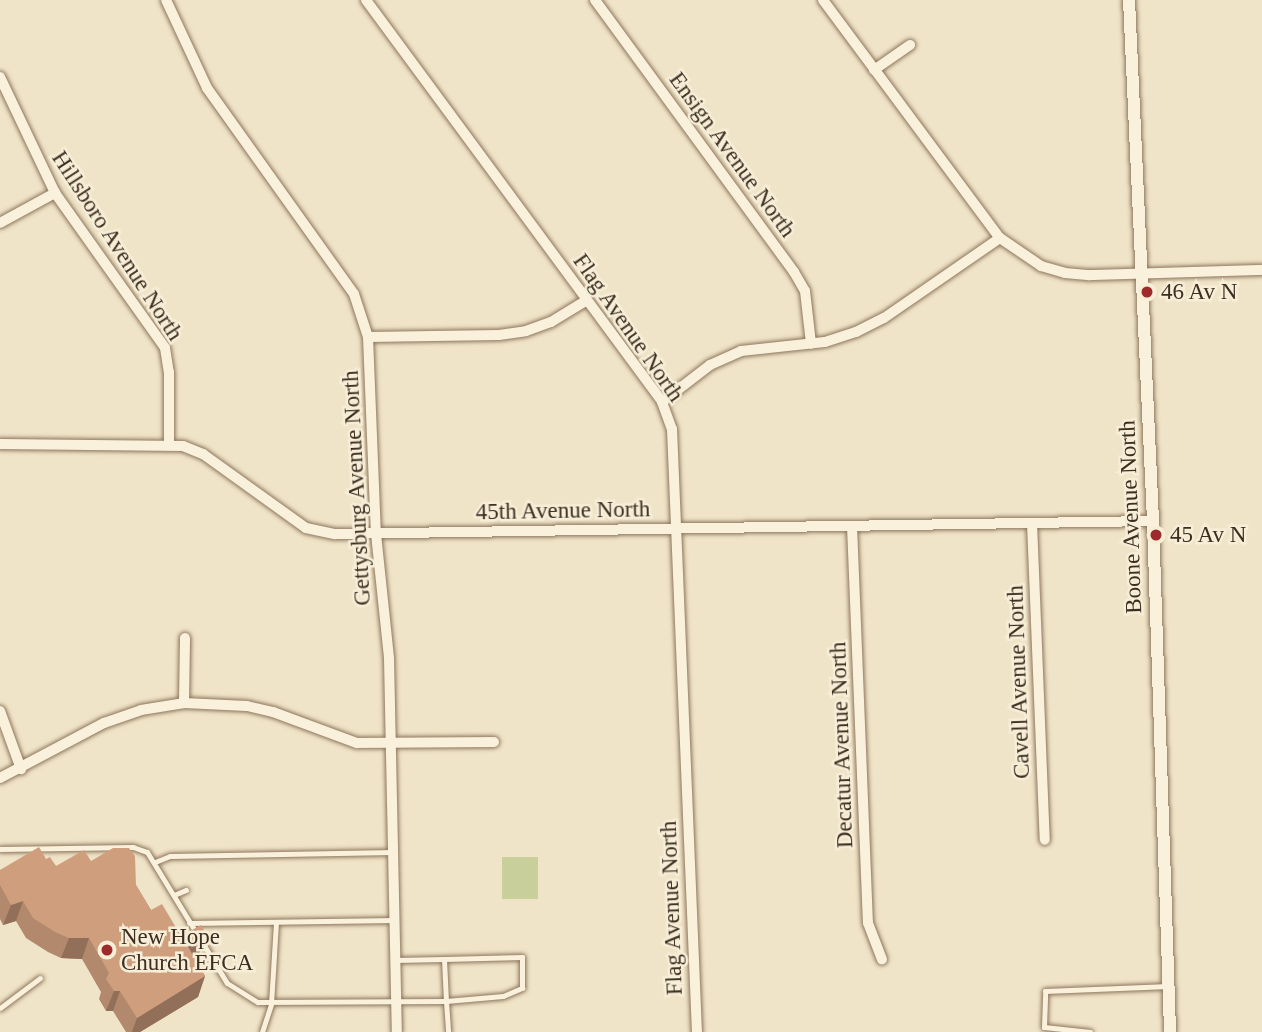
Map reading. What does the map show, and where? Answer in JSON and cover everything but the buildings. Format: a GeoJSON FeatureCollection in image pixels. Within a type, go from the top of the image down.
{"type":"FeatureCollection","features":[{"type":"Feature","properties":{"kind":"street","name":"Gettysburg Avenue North"},"geometry":{"type":"LineString","coordinates":[[166,0],[207,88],[355,294],[368,337],[376,534],[389,658],[397,1032]]}},
{"type":"Feature","properties":{"kind":"street","name":"Flag Avenue North"},"geometry":{"type":"LineString","coordinates":[[366,0],[662,402],[674,445],[697,1032]]}},
{"type":"Feature","properties":{"kind":"street","name":"Ensign Avenue North"},"geometry":{"type":"LineString","coordinates":[[595,0],[805,291],[811,344]]}},
{"type":"Feature","properties":{"kind":"street"},"geometry":{"type":"LineString","coordinates":[[822,0],[1000,238],[1041,266],[1065,273],[1262,270]]}},
{"type":"Feature","properties":{"kind":"street","name":"Boone Avenue North"},"geometry":{"type":"LineString","coordinates":[[1129,0],[1153,521],[1170,1032]]}},
{"type":"Feature","properties":{"kind":"street"},"geometry":{"type":"LineString","coordinates":[[874,70],[909,45]]}},
{"type":"Feature","properties":{"kind":"street","name":"Hillsboro Avenue North"},"geometry":{"type":"LineString","coordinates":[[0,77],[34,155],[55,192],[165,348],[169,372],[169,444]]}},
{"type":"Feature","properties":{"kind":"street"},"geometry":{"type":"LineString","coordinates":[[0,223],[55,192]]}},
{"type":"Feature","properties":{"kind":"street"},"geometry":{"type":"LineString","coordinates":[[662,402],[710,365],[733,354],[811,344],[856,332],[884,318],[1000,238]]}},
{"type":"Feature","properties":{"kind":"street"},"geometry":{"type":"LineString","coordinates":[[368,337],[499,335],[526,331],[551,322],[587,300]]}},
{"type":"Feature","properties":{"kind":"street","name":"45th Avenue North"},"geometry":{"type":"LineString","coordinates":[[0,444],[169,444],[203,454],[306,528],[327,533],[1153,521]]}},
{"type":"Feature","properties":{"kind":"street","name":"Cavell Avenue North"},"geometry":{"type":"LineString","coordinates":[[1031,523],[1045,840]]}},
{"type":"Feature","properties":{"kind":"street","name":"Decatur Avenue North"},"geometry":{"type":"LineString","coordinates":[[852,526],[868,923],[882,959]]}},
{"type":"Feature","properties":{"kind":"street"},"geometry":{"type":"LineString","coordinates":[[184,703],[185,638]]}},
{"type":"Feature","properties":{"kind":"street"},"geometry":{"type":"LineString","coordinates":[[0,778],[104,723],[141,710],[184,703],[247,706],[273,712],[341,739],[365,744],[494,742]]}},
{"type":"Feature","properties":{"kind":"street"},"geometry":{"type":"LineString","coordinates":[[0,711],[21,769]]}},
{"type":"Feature","properties":{"kind":"lane"},"geometry":{"type":"LineString","coordinates":[[0,849],[133,847],[147,852],[227,983],[258,1002],[446,1001],[503,996],[522,988],[522,957],[396,960]]}},
{"type":"Feature","properties":{"kind":"lane"},"geometry":{"type":"LineString","coordinates":[[155,862],[170,856],[394,852]]}},
{"type":"Feature","properties":{"kind":"lane"},"geometry":{"type":"LineString","coordinates":[[174,895],[186,890]]}},
{"type":"Feature","properties":{"kind":"lane"},"geometry":{"type":"LineString","coordinates":[[190,923],[395,920]]}},
{"type":"Feature","properties":{"kind":"lane"},"geometry":{"type":"LineString","coordinates":[[262,1032],[271,1003],[276,922]]}},
{"type":"Feature","properties":{"kind":"lane"},"geometry":{"type":"LineString","coordinates":[[444,959],[448,1032]]}},
{"type":"Feature","properties":{"kind":"lane"},"geometry":{"type":"LineString","coordinates":[[0,1008],[40,978]]}},
{"type":"Feature","properties":{"kind":"lane"},"geometry":{"type":"LineString","coordinates":[[1090,1032],[1044,1027],[1045,991],[1169,986]]}},
{"type":"Feature","properties":{"kind":"green space"},"geometry":{"type":"Polygon","coordinates":[[[502,857],[538,857],[538,899],[502,899],[502,857]]]}},
{"type":"Feature","properties":{"kind":"place","name":"46 Av N"},"geometry":{"type":"Point","coordinates":[1147,292]}},
{"type":"Feature","properties":{"kind":"place","name":"45 Av N"},"geometry":{"type":"Point","coordinates":[1156,535]}},
{"type":"Feature","properties":{"kind":"place","name":"New Hope Church EFCA"},"geometry":{"type":"Point","coordinates":[107,950]}}]}
